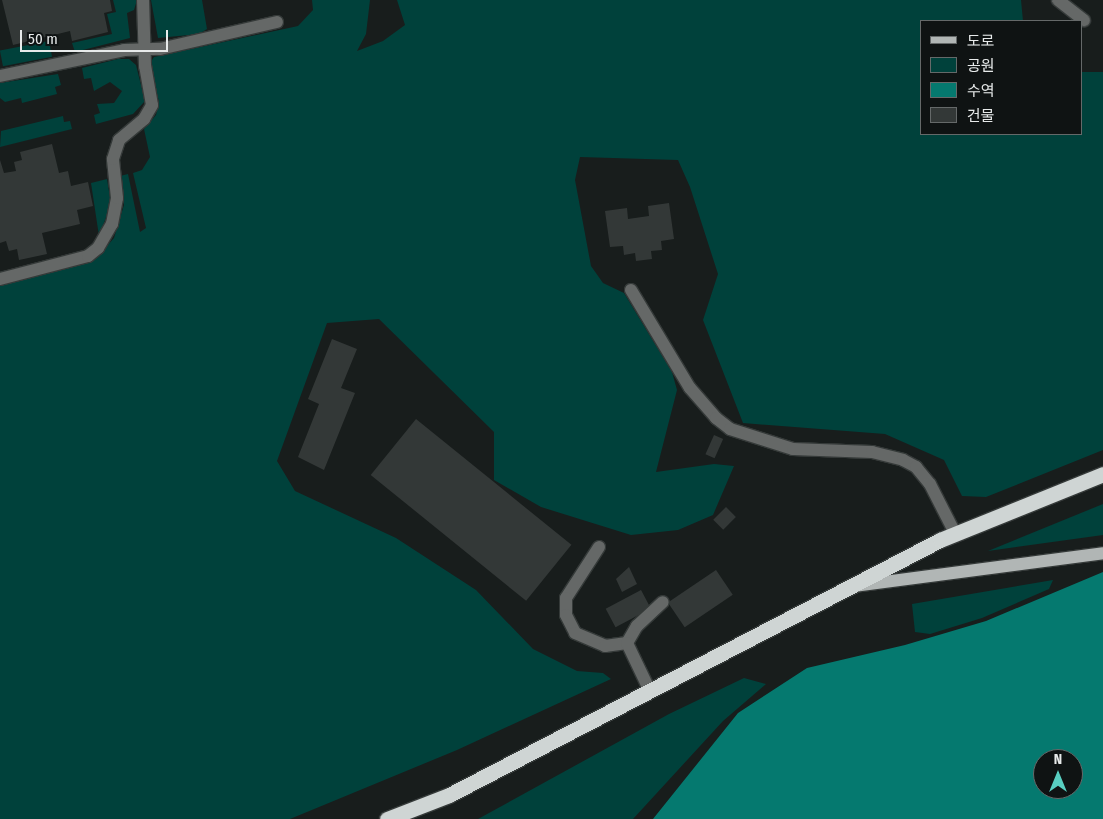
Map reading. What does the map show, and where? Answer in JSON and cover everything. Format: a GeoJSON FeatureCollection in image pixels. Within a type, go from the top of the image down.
{"type":"FeatureCollection","features":[{"type":"Feature","properties":{"kind":"highway"},"geometry":{"type":"LineString","coordinates":[[387,819],[449,795],[940,540],[1103,474]]}},
{"type":"Feature","properties":{"kind":"main road"},"geometry":{"type":"LineString","coordinates":[[852,587],[1103,553]]}},
{"type":"Feature","properties":{"kind":"street"},"geometry":{"type":"LineString","coordinates":[[0,279],[88,256],[98,248],[115,213],[113,158],[119,140],[144,119],[152,105],[145,48],[143,0]]}},
{"type":"Feature","properties":{"kind":"street"},"geometry":{"type":"LineString","coordinates":[[1058,0],[1084,20]]}},
{"type":"Feature","properties":{"kind":"street"},"geometry":{"type":"LineString","coordinates":[[0,76],[145,48],[160,49],[277,22]]}},
{"type":"Feature","properties":{"kind":"street"},"geometry":{"type":"LineString","coordinates":[[630,290],[690,388],[716,418],[730,429],[793,449],[872,452],[903,460],[916,467],[930,484],[955,533]]}},
{"type":"Feature","properties":{"kind":"street"},"geometry":{"type":"LineString","coordinates":[[599,547],[566,598],[566,615],[575,633],[590,642],[605,646],[627,643]]}},
{"type":"Feature","properties":{"kind":"street"},"geometry":{"type":"LineString","coordinates":[[627,643],[637,626],[663,602]]}},
{"type":"Feature","properties":{"kind":"street"},"geometry":{"type":"LineString","coordinates":[[627,643],[650,691]]}},
{"type":"Feature","properties":{"kind":"green space"},"geometry":{"type":"Polygon","coordinates":[[[113,0],[137,0],[134,10],[127,13],[130,38],[75,52],[72,43],[112,34],[107,14],[116,12],[113,0]]]}},
{"type":"Feature","properties":{"kind":"green space"},"geometry":{"type":"Polygon","coordinates":[[[151,0],[202,0],[207,29],[199,34],[158,38],[151,0]]]}},
{"type":"Feature","properties":{"kind":"green space"},"geometry":{"type":"Polygon","coordinates":[[[312,0],[370,0],[366,34],[357,51],[383,41],[405,25],[397,0],[1021,0],[1023,20],[920,20],[920,135],[1083,135],[1083,72],[1103,72],[1103,450],[986,497],[962,496],[944,460],[885,434],[743,423],[703,320],[718,274],[690,187],[678,160],[580,157],[575,180],[591,266],[603,283],[624,293],[672,372],[677,390],[656,472],[714,464],[734,466],[713,515],[678,530],[631,535],[541,507],[494,480],[494,432],[379,319],[327,323],[277,461],[295,491],[396,538],[476,590],[533,649],[577,671],[603,673],[611,679],[457,750],[290,819],[0,819],[0,283],[99,255],[114,238],[124,205],[120,176],[128,174],[140,232],[146,228],[133,173],[142,170],[150,157],[144,129],[156,115],[159,102],[150,63],[154,57],[298,26],[313,10],[312,0]]]}},
{"type":"Feature","properties":{"kind":"green space"},"geometry":{"type":"Polygon","coordinates":[[[49,41],[52,57],[3,66],[0,51],[49,41]]]}},
{"type":"Feature","properties":{"kind":"green space"},"geometry":{"type":"Polygon","coordinates":[[[118,59],[129,59],[136,65],[145,101],[133,114],[96,124],[94,115],[100,113],[97,104],[114,103],[122,91],[110,82],[94,91],[91,78],[84,79],[82,68],[118,59]]]}},
{"type":"Feature","properties":{"kind":"green space"},"geometry":{"type":"Polygon","coordinates":[[[58,74],[61,85],[55,87],[57,94],[22,103],[21,98],[5,102],[0,98],[0,83],[58,74]]]}},
{"type":"Feature","properties":{"kind":"green space"},"geometry":{"type":"Polygon","coordinates":[[[63,116],[64,122],[70,121],[72,129],[0,147],[1,131],[63,116]]]}},
{"type":"Feature","properties":{"kind":"green space"},"geometry":{"type":"Polygon","coordinates":[[[107,179],[111,204],[99,236],[91,183],[107,179]]]}},
{"type":"Feature","properties":{"kind":"green space"},"geometry":{"type":"Polygon","coordinates":[[[1103,504],[1103,535],[988,551],[1103,504]]]}},
{"type":"Feature","properties":{"kind":"green space"},"geometry":{"type":"Polygon","coordinates":[[[1053,580],[1049,589],[982,618],[930,634],[915,632],[912,604],[1053,580]]]}},
{"type":"Feature","properties":{"kind":"green space"},"geometry":{"type":"Polygon","coordinates":[[[744,678],[766,684],[723,721],[633,819],[478,819],[669,714],[744,678]]]}},
{"type":"Feature","properties":{"kind":"water"},"geometry":{"type":"Polygon","coordinates":[[[1103,572],[1103,819],[653,819],[738,713],[807,668],[905,645],[986,621],[1103,572]]]}},
{"type":"Feature","properties":{"kind":"building"},"geometry":{"type":"Polygon","coordinates":[[[2,0],[110,0],[112,11],[104,13],[108,32],[72,41],[70,31],[13,45],[2,0]]]}},
{"type":"Feature","properties":{"kind":"building"},"geometry":{"type":"Polygon","coordinates":[[[52,144],[59,173],[68,171],[71,186],[88,182],[93,206],[77,210],[80,224],[42,233],[47,254],[19,260],[17,249],[9,251],[6,241],[0,243],[0,160],[4,173],[16,171],[14,162],[22,160],[20,152],[52,144]]]}},
{"type":"Feature","properties":{"kind":"building"},"geometry":{"type":"Polygon","coordinates":[[[669,203],[674,239],[661,241],[662,250],[651,251],[652,259],[636,261],[635,253],[624,255],[623,246],[610,247],[605,211],[627,208],[628,219],[649,216],[648,206],[669,203]]]}},
{"type":"Feature","properties":{"kind":"building"},"geometry":{"type":"Polygon","coordinates":[[[332,339],[357,349],[341,388],[355,393],[324,470],[298,457],[319,404],[308,399],[332,339]]]}},
{"type":"Feature","properties":{"kind":"building"},"geometry":{"type":"Polygon","coordinates":[[[416,419],[571,545],[526,601],[371,475],[416,419]]]}},
{"type":"Feature","properties":{"kind":"building"},"geometry":{"type":"Polygon","coordinates":[[[714,435],[723,439],[715,458],[705,454],[714,435]]]}},
{"type":"Feature","properties":{"kind":"building"},"geometry":{"type":"Polygon","coordinates":[[[726,507],[736,517],[723,530],[713,520],[726,507]]]}},
{"type":"Feature","properties":{"kind":"building"},"geometry":{"type":"Polygon","coordinates":[[[629,567],[637,584],[622,592],[616,579],[629,567]]]}},
{"type":"Feature","properties":{"kind":"building"},"geometry":{"type":"Polygon","coordinates":[[[716,570],[733,595],[685,627],[668,602],[716,570]]]}},
{"type":"Feature","properties":{"kind":"building"},"geometry":{"type":"Polygon","coordinates":[[[641,590],[651,609],[616,627],[606,609],[641,590]]]}}]}
